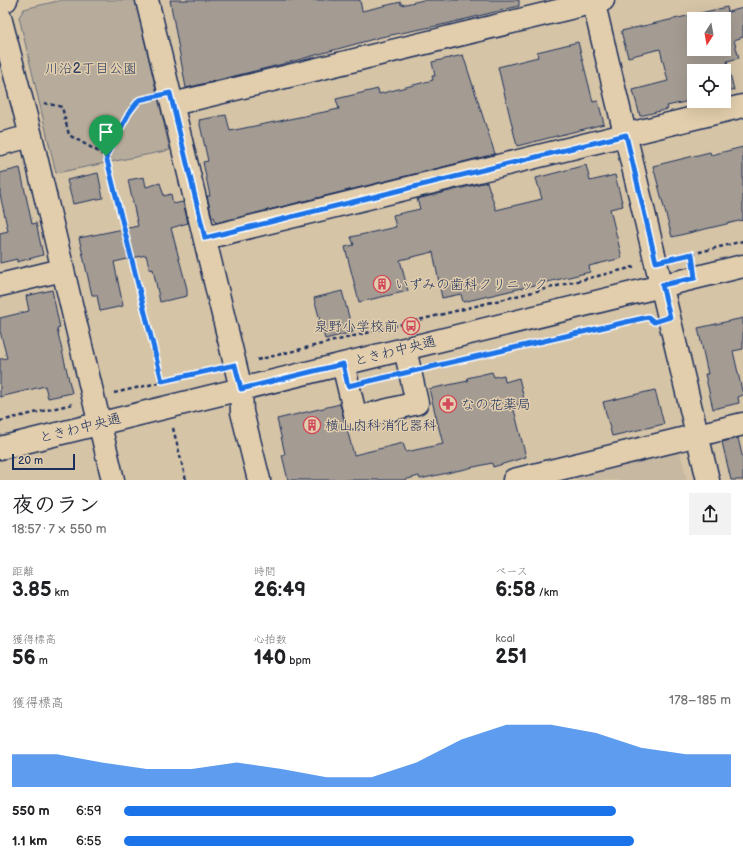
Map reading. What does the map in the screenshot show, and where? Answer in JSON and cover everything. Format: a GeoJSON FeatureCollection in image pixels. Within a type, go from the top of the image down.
{"type":"FeatureCollection","features":[{"type":"Feature","properties":{"kind":"street"},"geometry":{"type":"LineString","coordinates":[[0,2],[6,0]]}},
{"type":"Feature","properties":{"kind":"street"},"geometry":{"type":"LineString","coordinates":[[147,0],[241,389],[242,412],[259,480]]}},
{"type":"Feature","properties":{"kind":"street"},"geometry":{"type":"LineString","coordinates":[[171,98],[597,1],[626,135],[708,480]]}},
{"type":"Feature","properties":{"kind":"street"},"geometry":{"type":"LineString","coordinates":[[0,17],[23,103],[113,480]]}},
{"type":"Feature","properties":{"kind":"street"},"geometry":{"type":"LineString","coordinates":[[205,238],[743,106]]}},
{"type":"Feature","properties":{"kind":"street"},"geometry":{"type":"LineString","coordinates":[[0,144],[31,136]]}},
{"type":"Feature","properties":{"kind":"street","name":"ときわ中央通"},"geometry":{"type":"LineString","coordinates":[[0,448],[743,266]]}},
{"type":"Feature","properties":{"kind":"street"},"geometry":{"type":"LineString","coordinates":[[0,285],[62,270]]}},
{"type":"Feature","properties":{"kind":"street"},"geometry":{"type":"LineString","coordinates":[[343,364],[356,418],[417,403],[405,349]]}},
{"type":"Feature","properties":{"kind":"street"},"geometry":{"type":"LineString","coordinates":[[514,480],[743,424]]}},
{"type":"Feature","properties":{"kind":"path"},"geometry":{"type":"LineString","coordinates":[[171,98],[139,100],[129,113],[106,156],[186,480]]}},
{"type":"Feature","properties":{"kind":"path"},"geometry":{"type":"LineString","coordinates":[[23,103],[46,102],[62,107],[69,135],[106,156]]}},
{"type":"Feature","properties":{"kind":"path"},"geometry":{"type":"LineString","coordinates":[[0,421],[743,241]]}},
{"type":"Feature","properties":{"kind":"path"},"geometry":{"type":"LineString","coordinates":[[692,254],[695,278]]}},
{"type":"Feature","properties":{"kind":"path"},"geometry":{"type":"LineString","coordinates":[[463,359],[648,317],[654,322],[670,317]]}},
{"type":"Feature","properties":{"kind":"path"},"geometry":{"type":"LineString","coordinates":[[174,429],[181,427]]}},
{"type":"Feature","properties":{"kind":"shaded area"},"geometry":{"type":"Polygon","coordinates":[[[679,448],[687,480],[549,480],[679,448]]]}},
{"type":"Feature","properties":{"kind":"green space","name":"川沿2丁目公園"},"geometry":{"type":"Polygon","coordinates":[[[62,0],[135,0],[170,150],[56,173],[19,17],[24,9],[62,0]]]}},
{"type":"Feature","properties":{"kind":"building"},"geometry":{"type":"Polygon","coordinates":[[[170,0],[360,0],[362,11],[401,2],[401,5],[424,0],[519,0],[519,6],[446,24],[381,37],[283,64],[186,88],[170,0]]]}},
{"type":"Feature","properties":{"kind":"building"},"geometry":{"type":"Polygon","coordinates":[[[727,7],[728,12],[705,12],[727,7]]]}},
{"type":"Feature","properties":{"kind":"building"},"geometry":{"type":"Polygon","coordinates":[[[743,8],[743,37],[734,40],[739,58],[727,61],[728,64],[687,64],[687,102],[667,106],[668,109],[640,116],[633,90],[668,81],[660,49],[628,57],[621,31],[687,16],[687,56],[731,56],[731,12],[728,12],[743,8]]]}},
{"type":"Feature","properties":{"kind":"building"},"geometry":{"type":"Polygon","coordinates":[[[578,42],[593,102],[598,101],[604,124],[517,146],[498,67],[538,57],[537,52],[578,42]]]}},
{"type":"Feature","properties":{"kind":"building"},"geometry":{"type":"Polygon","coordinates":[[[463,55],[495,154],[216,223],[214,217],[212,217],[207,196],[210,196],[203,162],[208,161],[199,120],[226,115],[230,131],[339,109],[336,99],[378,89],[379,94],[433,80],[432,76],[435,76],[432,62],[463,55]]]}},
{"type":"Feature","properties":{"kind":"building"},"geometry":{"type":"Polygon","coordinates":[[[731,78],[734,90],[731,91],[731,78]]]}},
{"type":"Feature","properties":{"kind":"building"},"geometry":{"type":"Polygon","coordinates":[[[743,147],[743,220],[672,237],[653,166],[710,152],[711,155],[743,147]]]}},
{"type":"Feature","properties":{"kind":"building"},"geometry":{"type":"Polygon","coordinates":[[[586,165],[590,181],[615,175],[623,206],[610,209],[622,258],[589,266],[590,272],[463,302],[461,294],[442,298],[433,252],[400,260],[408,291],[359,302],[345,247],[354,245],[351,237],[396,227],[393,215],[420,209],[417,199],[487,182],[496,210],[542,199],[536,178],[586,165]]]}},
{"type":"Feature","properties":{"kind":"building"},"geometry":{"type":"Polygon","coordinates":[[[20,168],[32,224],[36,223],[43,255],[17,262],[17,259],[0,263],[0,233],[8,231],[0,194],[0,173],[20,168]]]}},
{"type":"Feature","properties":{"kind":"building"},"geometry":{"type":"Polygon","coordinates":[[[98,173],[103,198],[73,204],[67,180],[98,173]]]}},
{"type":"Feature","properties":{"kind":"building"},"geometry":{"type":"Polygon","coordinates":[[[144,177],[146,187],[160,183],[164,196],[171,194],[173,204],[183,202],[188,223],[171,228],[187,289],[187,296],[160,302],[153,269],[150,270],[146,255],[114,262],[123,306],[100,311],[97,295],[92,295],[79,238],[138,226],[128,180],[144,177]]]}},
{"type":"Feature","properties":{"kind":"building"},"geometry":{"type":"Polygon","coordinates":[[[52,290],[60,328],[57,329],[72,393],[48,398],[45,386],[0,397],[0,359],[7,358],[0,331],[0,318],[29,311],[26,296],[52,290]]]}},
{"type":"Feature","properties":{"kind":"building"},"geometry":{"type":"Polygon","coordinates":[[[342,291],[353,332],[325,339],[314,298],[342,291]]]}},
{"type":"Feature","properties":{"kind":"building"},"geometry":{"type":"Polygon","coordinates":[[[743,318],[743,349],[733,351],[743,395],[738,397],[739,403],[713,409],[705,374],[708,374],[698,328],[743,318]]]}},
{"type":"Feature","properties":{"kind":"building"},"geometry":{"type":"Polygon","coordinates":[[[492,372],[494,377],[504,375],[505,382],[519,378],[525,403],[513,406],[526,457],[493,467],[492,463],[420,479],[419,476],[404,480],[288,480],[282,455],[285,454],[277,419],[340,404],[354,455],[403,443],[406,452],[443,444],[429,389],[468,381],[467,378],[492,372]]]}},
{"type":"Feature","properties":{"kind":"building"},"geometry":{"type":"Polygon","coordinates":[[[655,390],[664,424],[612,436],[603,402],[655,390]]]}},
{"type":"Feature","properties":{"kind":"building"},"geometry":{"type":"Polygon","coordinates":[[[738,438],[743,459],[743,480],[731,480],[722,442],[738,438]]]}},
{"type":"Feature","properties":{"kind":"place","name":"いずみの歯科クリニック"},"geometry":{"type":"Point","coordinates":[382,284]}},
{"type":"Feature","properties":{"kind":"place","name":"泉野小学校前"},"geometry":{"type":"Point","coordinates":[411,326]}},
{"type":"Feature","properties":{"kind":"place","name":"なの花薬局"},"geometry":{"type":"Point","coordinates":[448,404]}},
{"type":"Feature","properties":{"kind":"place","name":"横山内科消化器科"},"geometry":{"type":"Point","coordinates":[312,425]}},
{"type":"Feature","properties":{"kind":"route"},"geometry":{"type":"LineString","coordinates":[[170,93],[205,238],[626,135],[656,262],[692,254],[695,278],[662,285],[670,317],[654,322],[648,317],[348,386],[343,364],[241,389],[235,365],[162,381],[106,156],[129,113],[139,100],[170,93]]}}]}
